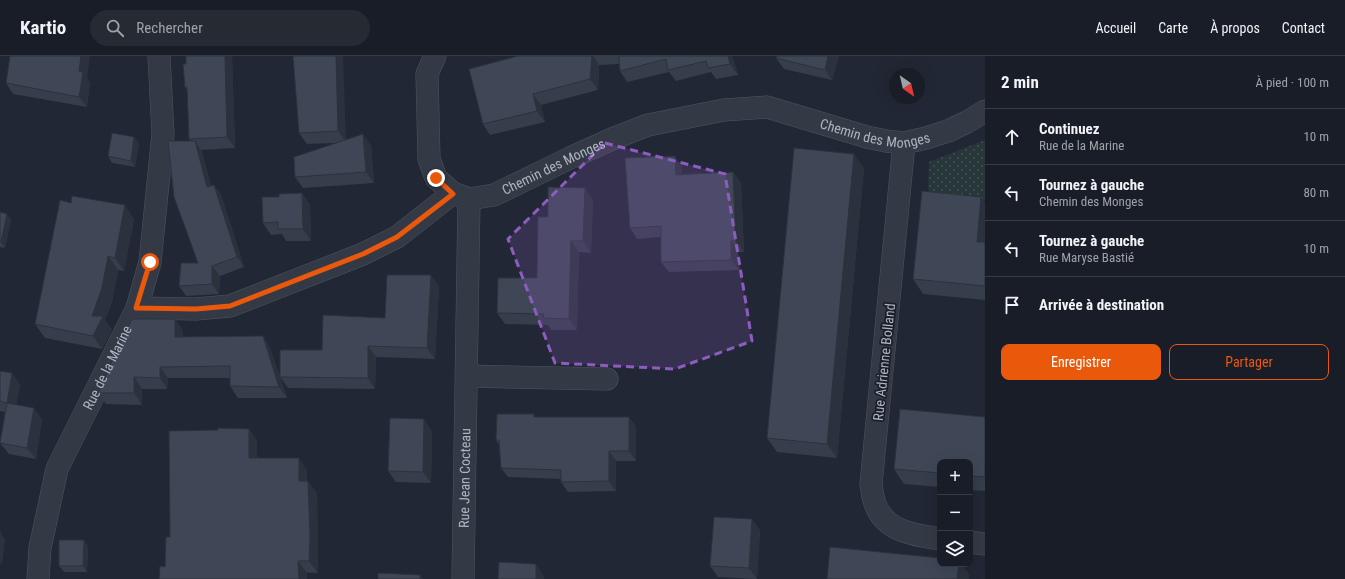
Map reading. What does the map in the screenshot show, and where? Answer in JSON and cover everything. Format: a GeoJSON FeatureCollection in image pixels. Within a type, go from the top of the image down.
{"type":"FeatureCollection","features":[{"type":"Feature","properties":{"kind":"street","name":"Rue de la Marine"},"geometry":{"type":"LineString","coordinates":[[38,579],[40,548],[57,469],[136,308],[150,262],[163,134],[159,56]]}},
{"type":"Feature","properties":{"kind":"street"},"geometry":{"type":"LineString","coordinates":[[435,56],[427,74],[429,159],[436,178],[461,196]]}},
{"type":"Feature","properties":{"kind":"street","name":"Chemin des Monges"},"geometry":{"type":"LineString","coordinates":[[136,308],[196,309],[230,306],[363,254],[397,237],[461,196],[494,195],[572,156],[648,126],[724,110],[766,107],[867,137],[904,143],[948,131],[985,111]]}},
{"type":"Feature","properties":{"kind":"street","name":"Rue Adrienne Bolland"},"geometry":{"type":"LineString","coordinates":[[904,143],[871,484],[874,500],[881,515],[894,527],[914,535],[937,539]]}},
{"type":"Feature","properties":{"kind":"street","name":"Rue Jean Cocteau"},"geometry":{"type":"LineString","coordinates":[[461,196],[467,376],[463,579]]}},
{"type":"Feature","properties":{"kind":"street"},"geometry":{"type":"LineString","coordinates":[[467,376],[607,379]]}},
{"type":"Feature","properties":{"kind":"street"},"geometry":{"type":"LineString","coordinates":[[973,542],[985,544]]}},
{"type":"Feature","properties":{"kind":"highlighted area"},"geometry":{"type":"Polygon","coordinates":[[[605,143],[725,174],[752,341],[675,369],[555,363],[508,239],[605,143]]]}},
{"type":"Feature","properties":{"kind":"shaded area"},"geometry":{"type":"Polygon","coordinates":[[[985,140],[985,200],[928,197],[929,162],[985,140]]]}},
{"type":"Feature","properties":{"kind":"building"},"geometry":{"type":"Polygon","coordinates":[[[10,56],[81,56],[79,71],[83,72],[79,97],[6,83],[10,56]]]}},
{"type":"Feature","properties":{"kind":"building"},"geometry":{"type":"Polygon","coordinates":[[[186,56],[225,56],[227,137],[189,139],[187,87],[185,87],[183,64],[186,64],[186,56]]]}},
{"type":"Feature","properties":{"kind":"building"},"geometry":{"type":"Polygon","coordinates":[[[293,56],[336,56],[338,131],[299,133],[293,56]]]}},
{"type":"Feature","properties":{"kind":"building"},"geometry":{"type":"Polygon","coordinates":[[[518,56],[592,56],[590,79],[533,94],[537,111],[483,124],[469,69],[518,56]]]}},
{"type":"Feature","properties":{"kind":"building"},"geometry":{"type":"Polygon","coordinates":[[[619,56],[728,56],[730,64],[708,68],[706,61],[668,70],[666,59],[620,71],[619,56]]]}},
{"type":"Feature","properties":{"kind":"building"},"geometry":{"type":"Polygon","coordinates":[[[777,56],[828,56],[825,70],[776,58],[777,56]]]}},
{"type":"Feature","properties":{"kind":"building"},"geometry":{"type":"Polygon","coordinates":[[[112,133],[134,137],[131,161],[108,156],[112,133]]]}},
{"type":"Feature","properties":{"kind":"building"},"geometry":{"type":"Polygon","coordinates":[[[363,134],[366,172],[295,177],[294,157],[363,134]]]}},
{"type":"Feature","properties":{"kind":"building"},"geometry":{"type":"Polygon","coordinates":[[[168,141],[195,141],[207,187],[214,185],[237,257],[212,266],[212,284],[179,286],[181,263],[198,263],[174,197],[168,141]]]}},
{"type":"Feature","properties":{"kind":"building"},"geometry":{"type":"Polygon","coordinates":[[[794,148],[854,154],[827,444],[767,438],[794,148]]]}},
{"type":"Feature","properties":{"kind":"building"},"geometry":{"type":"Polygon","coordinates":[[[675,156],[676,175],[733,172],[736,241],[731,241],[731,260],[661,262],[661,226],[630,228],[625,158],[675,156]]]}},
{"type":"Feature","properties":{"kind":"building"},"geometry":{"type":"Polygon","coordinates":[[[548,187],[585,188],[583,241],[571,241],[569,319],[543,318],[544,314],[497,313],[498,278],[537,278],[538,217],[548,217],[548,187]]]}},
{"type":"Feature","properties":{"kind":"building"},"geometry":{"type":"Polygon","coordinates":[[[922,191],[981,197],[977,242],[985,242],[985,286],[913,279],[922,191]]]}},
{"type":"Feature","properties":{"kind":"building"},"geometry":{"type":"Polygon","coordinates":[[[302,193],[303,229],[278,229],[278,222],[263,223],[262,197],[279,197],[279,194],[302,193]]]}},
{"type":"Feature","properties":{"kind":"building"},"geometry":{"type":"Polygon","coordinates":[[[72,196],[125,205],[115,258],[108,256],[102,288],[92,316],[103,316],[93,336],[35,324],[60,200],[71,203],[72,196]]]}},
{"type":"Feature","properties":{"kind":"building"},"geometry":{"type":"Polygon","coordinates":[[[0,212],[7,214],[1,242],[0,241],[0,212]]]}},
{"type":"Feature","properties":{"kind":"building"},"geometry":{"type":"Polygon","coordinates":[[[387,275],[431,275],[427,348],[368,346],[368,378],[280,377],[280,350],[322,350],[323,315],[385,318],[387,275]]]}},
{"type":"Feature","properties":{"kind":"building"},"geometry":{"type":"Polygon","coordinates":[[[132,319],[175,319],[175,337],[263,336],[279,387],[230,386],[230,366],[160,367],[160,378],[134,377],[134,393],[98,393],[132,319]]]}},
{"type":"Feature","properties":{"kind":"building"},"geometry":{"type":"Polygon","coordinates":[[[0,371],[12,373],[7,403],[0,401],[0,371]]]}},
{"type":"Feature","properties":{"kind":"building"},"geometry":{"type":"Polygon","coordinates":[[[7,403],[34,408],[27,448],[0,443],[7,403]]]}},
{"type":"Feature","properties":{"kind":"building"},"geometry":{"type":"Polygon","coordinates":[[[900,409],[985,417],[985,477],[973,476],[973,459],[937,459],[937,473],[894,469],[900,409]]]}},
{"type":"Feature","properties":{"kind":"building"},"geometry":{"type":"Polygon","coordinates":[[[497,414],[534,414],[534,417],[629,417],[629,451],[609,451],[609,481],[561,482],[561,470],[501,468],[499,440],[496,440],[497,414]]]}},
{"type":"Feature","properties":{"kind":"building"},"geometry":{"type":"Polygon","coordinates":[[[390,418],[424,419],[423,472],[388,471],[390,418]]]}},
{"type":"Feature","properties":{"kind":"building"},"geometry":{"type":"Polygon","coordinates":[[[218,428],[249,429],[249,458],[299,458],[299,481],[308,481],[310,536],[309,561],[298,561],[299,579],[159,579],[160,566],[165,567],[166,537],[170,537],[169,431],[218,430],[218,428]]]}},
{"type":"Feature","properties":{"kind":"building"},"geometry":{"type":"Polygon","coordinates":[[[714,517],[752,519],[749,568],[710,566],[714,517]]]}},
{"type":"Feature","properties":{"kind":"building"},"geometry":{"type":"Polygon","coordinates":[[[59,540],[84,540],[83,566],[59,566],[59,540]]]}},
{"type":"Feature","properties":{"kind":"building"},"geometry":{"type":"Polygon","coordinates":[[[830,547],[937,558],[937,567],[959,567],[957,579],[827,579],[830,547]]]}},
{"type":"Feature","properties":{"kind":"building"},"geometry":{"type":"Polygon","coordinates":[[[499,562],[536,564],[536,579],[498,579],[499,562]]]}},
{"type":"Feature","properties":{"kind":"building"},"geometry":{"type":"Polygon","coordinates":[[[378,573],[420,575],[420,579],[378,579],[378,573]]]}},
{"type":"Feature","properties":{"kind":"route"},"geometry":{"type":"LineString","coordinates":[[150,262],[136,308],[196,309],[230,306],[363,254],[397,237],[453,194],[436,178]]}}]}
